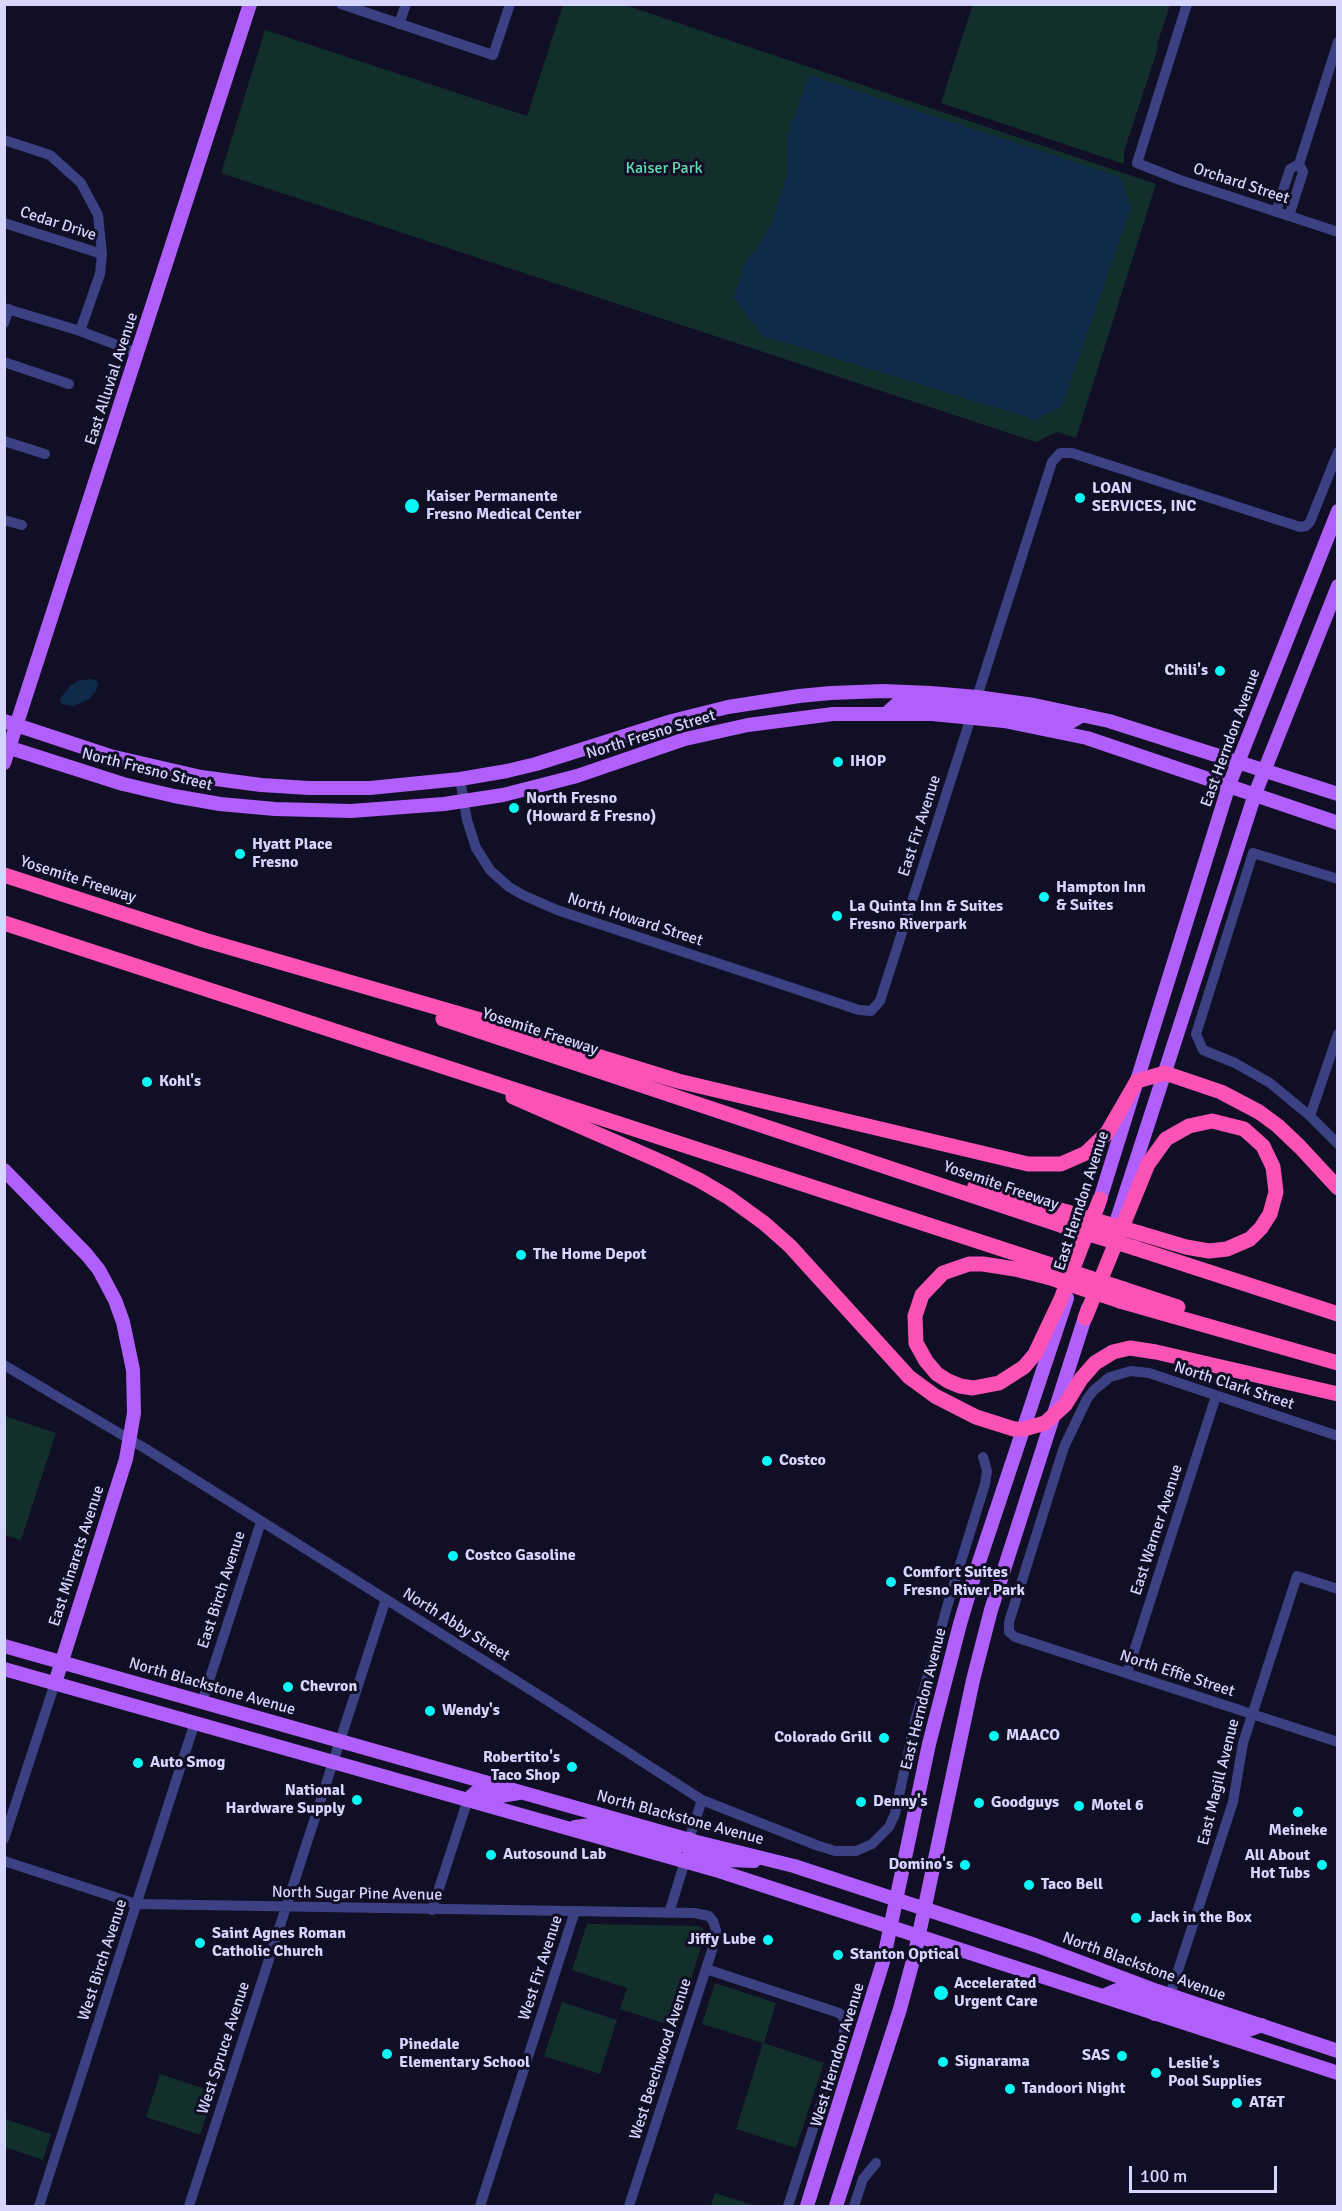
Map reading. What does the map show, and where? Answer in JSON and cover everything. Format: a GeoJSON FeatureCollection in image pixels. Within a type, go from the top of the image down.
{"type":"FeatureCollection","features":[{"type":"Feature","properties":{"kind":"highway","name":"Yosemite Freeway"},"geometry":{"type":"LineString","coordinates":[[8,876],[767,1126],[1137,1241]]}},
{"type":"Feature","properties":{"kind":"highway"},"geometry":{"type":"LineString","coordinates":[[4,923],[439,1064],[1049,1271],[1338,1362]]}},
{"type":"Feature","properties":{"kind":"highway"},"geometry":{"type":"LineString","coordinates":[[197,938],[477,1019],[678,1081],[1028,1164],[1061,1164],[1086,1153],[1107,1133],[1137,1082],[1166,1073],[1221,1092],[1259,1112],[1300,1147],[1338,1188]]}},
{"type":"Feature","properties":{"kind":"highway"},"geometry":{"type":"LineString","coordinates":[[439,1064],[664,1162],[721,1193],[764,1223],[790,1246],[898,1366],[923,1388],[946,1403],[976,1417],[1014,1429],[1024,1429],[1045,1423],[1065,1405],[1081,1379],[1095,1363],[1113,1352],[1131,1348],[1338,1394]]}},
{"type":"Feature","properties":{"kind":"highway"},"geometry":{"type":"LineString","coordinates":[[1085,1318],[1148,1164],[1166,1139],[1189,1126],[1212,1121],[1244,1129],[1263,1146],[1274,1167],[1276,1192],[1270,1214],[1250,1239],[1227,1249],[1209,1251],[1137,1241]]}},
{"type":"Feature","properties":{"kind":"highway"},"geometry":{"type":"LineString","coordinates":[[1049,1271],[969,1264],[943,1273],[922,1295],[915,1316],[916,1343],[926,1361],[937,1374],[948,1382],[973,1388],[999,1383],[1024,1367],[1035,1354],[1061,1299],[1100,1199]]}},
{"type":"Feature","properties":{"kind":"highway"},"geometry":{"type":"LineString","coordinates":[[1137,1241],[1338,1314]]}},
{"type":"Feature","properties":{"kind":"main road","name":"East Alluvial Avenue"},"geometry":{"type":"LineString","coordinates":[[4,763],[11,723],[138,353],[250,4]]}},
{"type":"Feature","properties":{"kind":"main road","name":"East Herndon Avenue"},"geometry":{"type":"LineString","coordinates":[[894,1913],[929,1744],[945,1677],[974,1576],[1100,1199],[1229,785],[1338,510]]}},
{"type":"Feature","properties":{"kind":"main road"},"geometry":{"type":"LineString","coordinates":[[836,2206],[900,2009],[922,1922],[980,1649],[991,1610],[1264,770],[1338,586]]}},
{"type":"Feature","properties":{"kind":"main road","name":"North Fresno Street"},"geometry":{"type":"LineString","coordinates":[[11,723],[136,763],[201,777],[261,785],[370,788],[460,779],[536,764],[622,735],[682,718],[728,707],[790,697],[883,692],[977,697],[1083,715],[1136,728],[1338,794]]}},
{"type":"Feature","properties":{"kind":"main road"},"geometry":{"type":"LineString","coordinates":[[887,712],[898,703],[963,706],[970,704],[977,697]]}},
{"type":"Feature","properties":{"kind":"main road"},"geometry":{"type":"LineString","coordinates":[[971,717],[977,711],[984,709],[1069,723],[1083,715]]}},
{"type":"Feature","properties":{"kind":"main road","name":"North Fresno Street"},"geometry":{"type":"LineString","coordinates":[[7,747],[123,784],[220,804],[275,809],[341,811],[463,802],[540,786],[685,739],[714,732],[748,725],[833,714],[887,712],[971,717],[1076,735],[1338,823]]}},
{"type":"Feature","properties":{"kind":"main road"},"geometry":{"type":"LineString","coordinates":[[4,1170],[87,1255],[99,1270],[115,1300],[125,1331],[132,1370],[134,1398],[130,1440]]}},
{"type":"Feature","properties":{"kind":"main road","name":"East Minarets Avenue"},"geometry":{"type":"LineString","coordinates":[[55,1683],[130,1440]]}},
{"type":"Feature","properties":{"kind":"main road","name":"North Blackstone Avenue"},"geometry":{"type":"LineString","coordinates":[[4,1646],[689,1839],[777,1861],[894,1913],[922,1922],[1052,1951],[1170,1995],[1338,2051]]}},
{"type":"Feature","properties":{"kind":"main road","name":"North Blackstone Avenue"},"geometry":{"type":"LineString","coordinates":[[4,1669],[685,1861],[894,1913],[922,1922],[1103,1996],[1338,2073]]}},
{"type":"Feature","properties":{"kind":"main road"},"geometry":{"type":"LineString","coordinates":[[468,1799],[476,1792],[500,1796],[524,1792]]}},
{"type":"Feature","properties":{"kind":"main road"},"geometry":{"type":"LineString","coordinates":[[567,1828],[591,1825],[675,1848],[689,1839]]}},
{"type":"Feature","properties":{"kind":"main road"},"geometry":{"type":"LineString","coordinates":[[685,1861],[690,1854],[695,1852],[729,1860],[777,1861]]}},
{"type":"Feature","properties":{"kind":"main road","name":"West Herndon Avenue"},"geometry":{"type":"LineString","coordinates":[[807,2206],[867,2019],[894,1913]]}},
{"type":"Feature","properties":{"kind":"main road"},"geometry":{"type":"LineString","coordinates":[[1103,1996],[1117,1990],[1159,2002],[1170,1995]]}},
{"type":"Feature","properties":{"kind":"main road"},"geometry":{"type":"LineString","coordinates":[[1155,2014],[1164,2009],[1179,2009],[1246,2031],[1262,2025]]}},
{"type":"Feature","properties":{"kind":"street"},"geometry":{"type":"LineString","coordinates":[[341,4],[494,55],[510,4]]}},
{"type":"Feature","properties":{"kind":"street"},"geometry":{"type":"LineString","coordinates":[[399,24],[406,4]]}},
{"type":"Feature","properties":{"kind":"street","name":"Orchard Street"},"geometry":{"type":"LineString","coordinates":[[1187,4],[1137,163],[1338,232]]}},
{"type":"Feature","properties":{"kind":"street"},"geometry":{"type":"LineString","coordinates":[[1276,212],[1290,169],[1299,164],[1338,42]]}},
{"type":"Feature","properties":{"kind":"street"},"geometry":{"type":"LineString","coordinates":[[4,140],[50,155],[81,183],[98,216],[102,254],[100,274],[80,331]]}},
{"type":"Feature","properties":{"kind":"street"},"geometry":{"type":"LineString","coordinates":[[1289,216],[1303,172],[1299,164]]}},
{"type":"Feature","properties":{"kind":"street","name":"Cedar Drive"},"geometry":{"type":"LineString","coordinates":[[4,223],[102,254]]}},
{"type":"Feature","properties":{"kind":"street"},"geometry":{"type":"LineString","coordinates":[[4,323],[7,308],[80,331],[138,353]]}},
{"type":"Feature","properties":{"kind":"street"},"geometry":{"type":"LineString","coordinates":[[4,362],[69,384]]}},
{"type":"Feature","properties":{"kind":"street"},"geometry":{"type":"LineString","coordinates":[[4,441],[45,454]]}},
{"type":"Feature","properties":{"kind":"street"},"geometry":{"type":"LineString","coordinates":[[977,697],[1052,462],[1060,453],[1072,453],[1300,527],[1310,522],[1338,452]]}},
{"type":"Feature","properties":{"kind":"street"},"geometry":{"type":"LineString","coordinates":[[4,520],[22,525]]}},
{"type":"Feature","properties":{"kind":"street","name":"East Fir Avenue"},"geometry":{"type":"LineString","coordinates":[[871,1011],[880,1001],[971,717]]}},
{"type":"Feature","properties":{"kind":"street","name":"North Howard Street"},"geometry":{"type":"LineString","coordinates":[[460,779],[471,834],[483,861],[504,883],[530,899],[859,1010],[871,1011]]}},
{"type":"Feature","properties":{"kind":"street"},"geometry":{"type":"LineString","coordinates":[[1338,879],[1253,853],[1196,1034],[1203,1050],[1253,1072],[1277,1088],[1338,1144]]}},
{"type":"Feature","properties":{"kind":"street"},"geometry":{"type":"LineString","coordinates":[[1310,1116],[1338,1034]]}},
{"type":"Feature","properties":{"kind":"street","name":"North Abby Street"},"geometry":{"type":"LineString","coordinates":[[4,1365],[130,1440],[386,1599],[702,1800],[835,1851],[856,1851],[872,1844],[889,1827],[895,1814],[915,1721],[985,1484],[987,1471],[983,1457]]}},
{"type":"Feature","properties":{"kind":"street","name":"North Clark Street"},"geometry":{"type":"LineString","coordinates":[[1009,1632],[1009,1622],[1065,1447],[1094,1390],[1110,1377],[1140,1371],[1338,1436]]}},
{"type":"Feature","properties":{"kind":"street","name":"East Warner Avenue"},"geometry":{"type":"LineString","coordinates":[[1127,1673],[1216,1396]]}},
{"type":"Feature","properties":{"kind":"street","name":"East Birch Avenue"},"geometry":{"type":"LineString","coordinates":[[202,1702],[261,1522]]}},
{"type":"Feature","properties":{"kind":"street","name":"East Magill Avenue"},"geometry":{"type":"LineString","coordinates":[[1170,1995],[1233,1802],[1243,1743],[1297,1576],[1338,1589]]}},
{"type":"Feature","properties":{"kind":"street","name":"West Spruce Avenue"},"geometry":{"type":"LineString","coordinates":[[189,2206],[386,1599]]}},
{"type":"Feature","properties":{"kind":"street","name":"North Effie Street"},"geometry":{"type":"LineString","coordinates":[[1009,1632],[1015,1637],[1338,1743]]}},
{"type":"Feature","properties":{"kind":"street"},"geometry":{"type":"LineString","coordinates":[[4,1839],[55,1683]]}},
{"type":"Feature","properties":{"kind":"street","name":"West Birch Avenue"},"geometry":{"type":"LineString","coordinates":[[39,2206],[195,1722]]}},
{"type":"Feature","properties":{"kind":"street"},"geometry":{"type":"LineString","coordinates":[[432,1910],[468,1799]]}},
{"type":"Feature","properties":{"kind":"street"},"geometry":{"type":"LineString","coordinates":[[689,1839],[702,1800]]}},
{"type":"Feature","properties":{"kind":"street","name":"North Sugar Pine Avenue"},"geometry":{"type":"LineString","coordinates":[[4,1861],[136,1904],[669,1913],[702,1914],[709,1916],[713,1921]]}},
{"type":"Feature","properties":{"kind":"street"},"geometry":{"type":"LineString","coordinates":[[669,1913],[685,1861]]}},
{"type":"Feature","properties":{"kind":"street","name":"West Fir Avenue"},"geometry":{"type":"LineString","coordinates":[[480,2206],[575,1911]]}},
{"type":"Feature","properties":{"kind":"street","name":"West Beechwood Avenue"},"geometry":{"type":"LineString","coordinates":[[629,2206],[716,1938],[713,1921]]}},
{"type":"Feature","properties":{"kind":"street","name":"West Herndon Avenue"},"geometry":{"type":"LineString","coordinates":[[706,1969],[830,2010],[844,2017],[844,2033],[788,2206]]}},
{"type":"Feature","properties":{"kind":"street"},"geometry":{"type":"LineString","coordinates":[[854,2206],[863,2179],[876,2163]]}},
{"type":"Feature","properties":{"kind":"green space","name":"Kaiser Park"},"geometry":{"type":"Polygon","coordinates":[[[622,4],[1156,184],[1076,438],[1057,432],[1036,442],[221,173],[265,30],[527,116],[563,5],[622,4]]]}},
{"type":"Feature","properties":{"kind":"green space"},"geometry":{"type":"Polygon","coordinates":[[[973,4],[1170,5],[1124,151],[1124,164],[941,103],[973,4]]]}},
{"type":"Feature","properties":{"kind":"green space"},"geometry":{"type":"Polygon","coordinates":[[[5,1416],[56,1433],[21,1540],[5,1535],[5,1416]]]}},
{"type":"Feature","properties":{"kind":"green space"},"geometry":{"type":"Polygon","coordinates":[[[587,1924],[699,1926],[705,1930],[676,2027],[620,2009],[627,1988],[572,1970],[587,1924]]]}},
{"type":"Feature","properties":{"kind":"green space"},"geometry":{"type":"Polygon","coordinates":[[[715,1983],[776,2003],[764,2043],[824,2063],[796,2148],[736,2129],[763,2043],[702,2024],[715,1983]]]}},
{"type":"Feature","properties":{"kind":"green space"},"geometry":{"type":"Polygon","coordinates":[[[562,2002],[617,2020],[600,2074],[544,2056],[562,2002]]]}},
{"type":"Feature","properties":{"kind":"green space"},"geometry":{"type":"Polygon","coordinates":[[[160,2074],[214,2092],[200,2135],[146,2117],[160,2074]]]}},
{"type":"Feature","properties":{"kind":"green space"},"geometry":{"type":"Polygon","coordinates":[[[5,2119],[51,2134],[43,2160],[5,2147],[5,2119]]]}},
{"type":"Feature","properties":{"kind":"green space"},"geometry":{"type":"Polygon","coordinates":[[[715,2193],[756,2206],[711,2206],[715,2193]]]}},
{"type":"Feature","properties":{"kind":"water"},"geometry":{"type":"Polygon","coordinates":[[[809,75],[1120,177],[1131,207],[1062,406],[1036,420],[763,336],[734,298],[746,261],[760,245],[772,222],[787,176],[787,138],[809,75]]]}},
{"type":"Feature","properties":{"kind":"water"},"geometry":{"type":"Polygon","coordinates":[[[96,680],[98,684],[96,691],[89,699],[74,706],[61,704],[60,699],[70,686],[78,681],[96,680]]]}},
{"type":"Feature","properties":{"kind":"place","name":"LOAN SERVICES, INC"},"geometry":{"type":"Point","coordinates":[1080,498]}},
{"type":"Feature","properties":{"kind":"place","name":"Kaiser Permanente Fresno Medical Center"},"geometry":{"type":"Point","coordinates":[412,506]}},
{"type":"Feature","properties":{"kind":"place","name":"Chili's"},"geometry":{"type":"Point","coordinates":[1220,671]}},
{"type":"Feature","properties":{"kind":"place","name":"IHOP"},"geometry":{"type":"Point","coordinates":[838,762]}},
{"type":"Feature","properties":{"kind":"place","name":"North Fresno (Howard & Fresno)"},"geometry":{"type":"Point","coordinates":[514,808]}},
{"type":"Feature","properties":{"kind":"place","name":"Hyatt Place Fresno"},"geometry":{"type":"Point","coordinates":[240,854]}},
{"type":"Feature","properties":{"kind":"place","name":"Hampton Inn & Suites"},"geometry":{"type":"Point","coordinates":[1044,897]}},
{"type":"Feature","properties":{"kind":"place","name":"La Quinta Inn & Suites Fresno Riverpark"},"geometry":{"type":"Point","coordinates":[837,916]}},
{"type":"Feature","properties":{"kind":"place","name":"Kohl's"},"geometry":{"type":"Point","coordinates":[147,1082]}},
{"type":"Feature","properties":{"kind":"place","name":"The Home Depot"},"geometry":{"type":"Point","coordinates":[521,1255]}},
{"type":"Feature","properties":{"kind":"place","name":"Costco"},"geometry":{"type":"Point","coordinates":[767,1461]}},
{"type":"Feature","properties":{"kind":"place","name":"Costco Gasoline"},"geometry":{"type":"Point","coordinates":[453,1556]}},
{"type":"Feature","properties":{"kind":"place","name":"Comfort Suites Fresno River Park"},"geometry":{"type":"Point","coordinates":[891,1582]}},
{"type":"Feature","properties":{"kind":"place","name":"Chevron"},"geometry":{"type":"Point","coordinates":[288,1687]}},
{"type":"Feature","properties":{"kind":"place","name":"Wendy's"},"geometry":{"type":"Point","coordinates":[430,1711]}},
{"type":"Feature","properties":{"kind":"place","name":"MAACO"},"geometry":{"type":"Point","coordinates":[994,1736]}},
{"type":"Feature","properties":{"kind":"place","name":"Colorado Grill"},"geometry":{"type":"Point","coordinates":[884,1738]}},
{"type":"Feature","properties":{"kind":"place","name":"Auto Smog"},"geometry":{"type":"Point","coordinates":[138,1763]}},
{"type":"Feature","properties":{"kind":"place","name":"Robertito's Taco Shop"},"geometry":{"type":"Point","coordinates":[572,1767]}},
{"type":"Feature","properties":{"kind":"place","name":"National Hardware Supply"},"geometry":{"type":"Point","coordinates":[357,1800]}},
{"type":"Feature","properties":{"kind":"place","name":"Denny's"},"geometry":{"type":"Point","coordinates":[861,1802]}},
{"type":"Feature","properties":{"kind":"place","name":"Goodguys"},"geometry":{"type":"Point","coordinates":[979,1803]}},
{"type":"Feature","properties":{"kind":"place","name":"Motel 6"},"geometry":{"type":"Point","coordinates":[1079,1806]}},
{"type":"Feature","properties":{"kind":"place","name":"Meineke"},"geometry":{"type":"Point","coordinates":[1298,1812]}},
{"type":"Feature","properties":{"kind":"place","name":"Autosound Lab"},"geometry":{"type":"Point","coordinates":[491,1855]}},
{"type":"Feature","properties":{"kind":"place","name":"Domino's"},"geometry":{"type":"Point","coordinates":[965,1865]}},
{"type":"Feature","properties":{"kind":"place","name":"All About Hot Tubs"},"geometry":{"type":"Point","coordinates":[1322,1865]}},
{"type":"Feature","properties":{"kind":"place","name":"Taco Bell"},"geometry":{"type":"Point","coordinates":[1029,1885]}},
{"type":"Feature","properties":{"kind":"place","name":"Jack in the Box"},"geometry":{"type":"Point","coordinates":[1136,1918]}},
{"type":"Feature","properties":{"kind":"place","name":"Jiffy Lube"},"geometry":{"type":"Point","coordinates":[768,1940]}},
{"type":"Feature","properties":{"kind":"place","name":"Saint Agnes Roman Catholic Church"},"geometry":{"type":"Point","coordinates":[200,1943]}},
{"type":"Feature","properties":{"kind":"place","name":"Stanton Optical"},"geometry":{"type":"Point","coordinates":[838,1955]}},
{"type":"Feature","properties":{"kind":"place","name":"Accelerated Urgent Care"},"geometry":{"type":"Point","coordinates":[941,1993]}},
{"type":"Feature","properties":{"kind":"place","name":"Pinedale Elementary School"},"geometry":{"type":"Point","coordinates":[387,2054]}},
{"type":"Feature","properties":{"kind":"place","name":"SAS"},"geometry":{"type":"Point","coordinates":[1122,2056]}},
{"type":"Feature","properties":{"kind":"place","name":"Signarama"},"geometry":{"type":"Point","coordinates":[943,2062]}},
{"type":"Feature","properties":{"kind":"place","name":"Leslie's Pool Supplies"},"geometry":{"type":"Point","coordinates":[1156,2073]}},
{"type":"Feature","properties":{"kind":"place","name":"Tandoori Night"},"geometry":{"type":"Point","coordinates":[1010,2089]}},
{"type":"Feature","properties":{"kind":"place","name":"AT&T"},"geometry":{"type":"Point","coordinates":[1237,2103]}}]}
